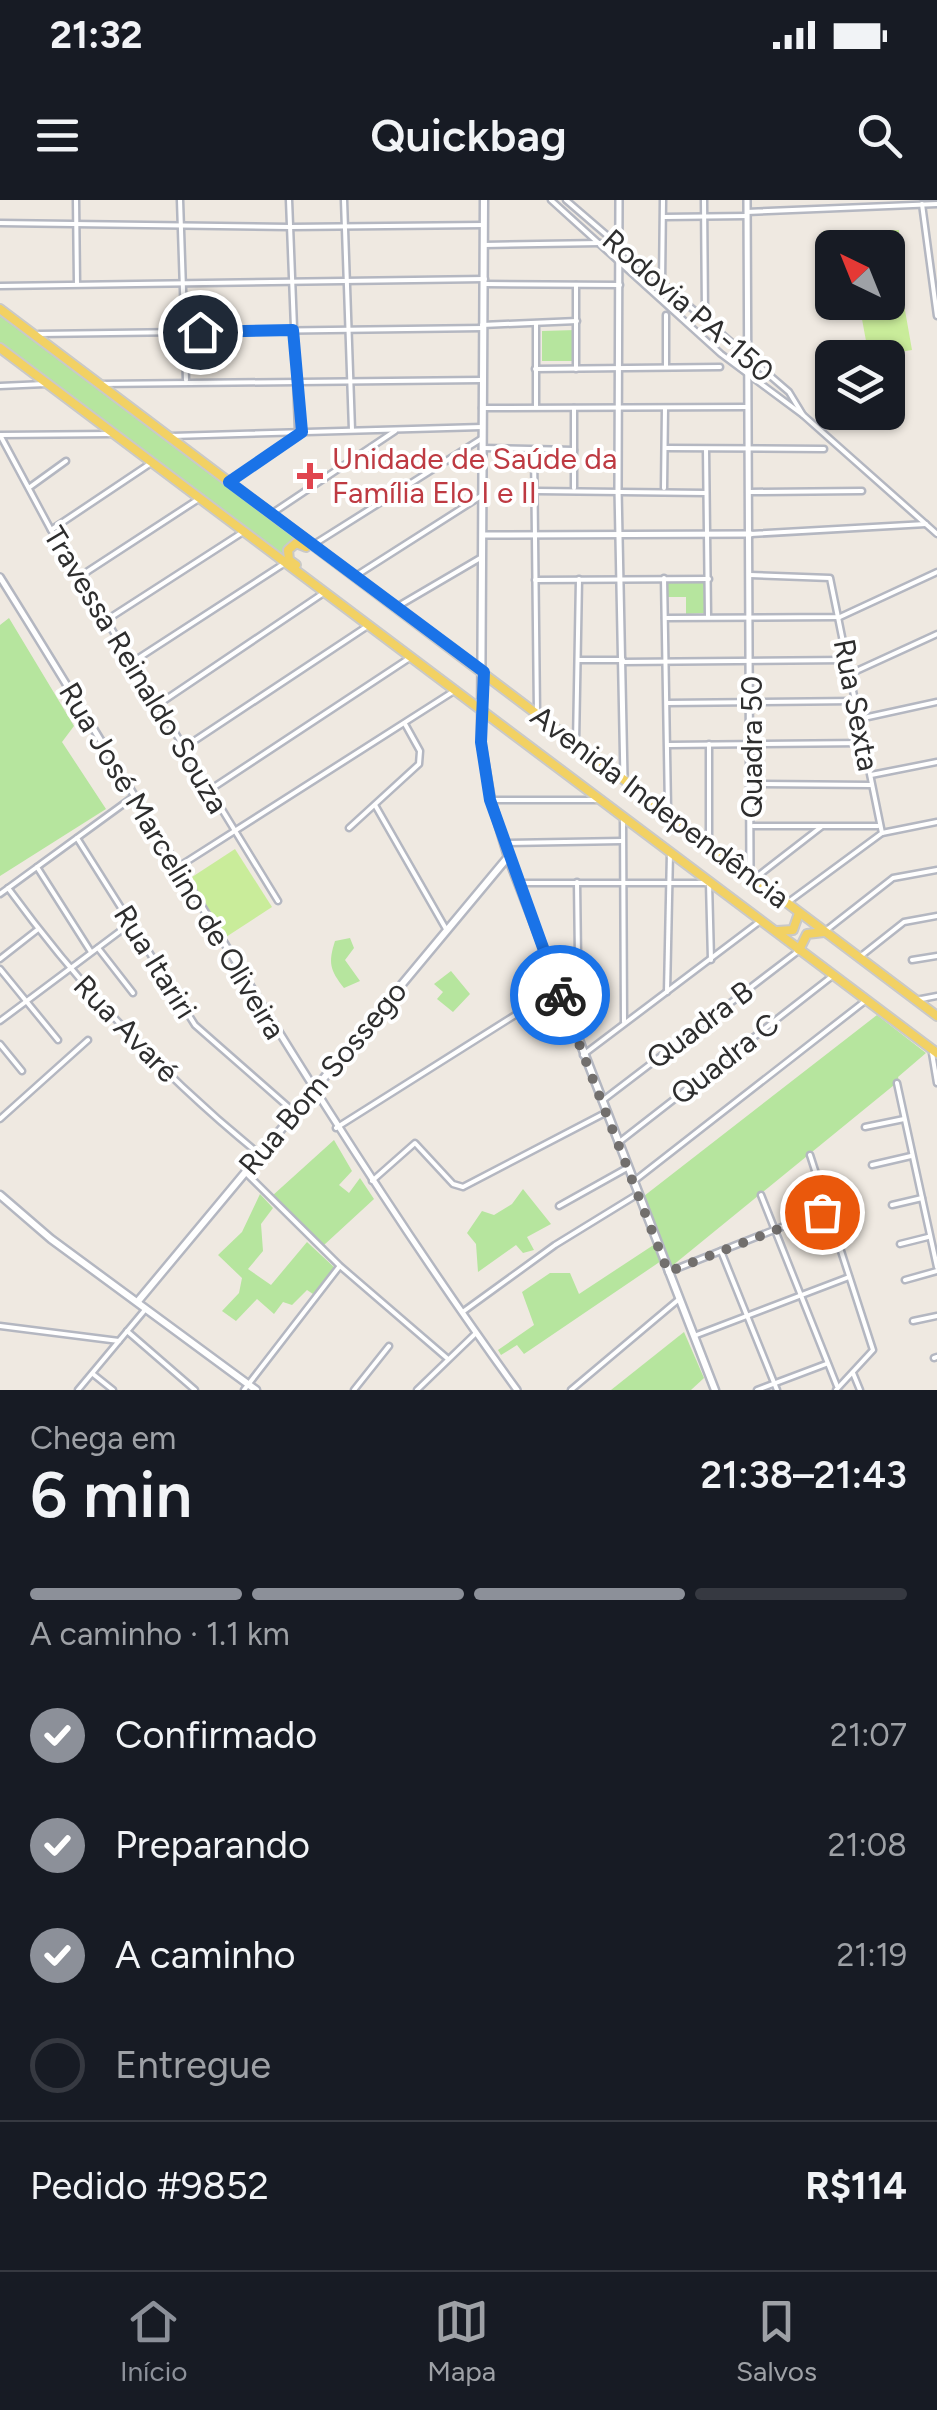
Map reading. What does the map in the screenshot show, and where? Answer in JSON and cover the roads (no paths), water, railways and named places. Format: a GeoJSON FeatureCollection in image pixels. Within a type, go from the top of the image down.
{"type":"FeatureCollection","features":[{"type":"Feature","properties":{"kind":"main road"},"geometry":{"type":"LineString","coordinates":[[484,200],[481,742],[490,800],[626,1168],[714,1390]]}},
{"type":"Feature","properties":{"kind":"main road","name":"Avenida Independência"},"geometry":{"type":"LineString","coordinates":[[0,309],[937,1016]]}},
{"type":"Feature","properties":{"kind":"main road","name":"Avenida Independência"},"geometry":{"type":"LineString","coordinates":[[0,348],[934,1051]]}},
{"type":"Feature","properties":{"kind":"main road"},"geometry":{"type":"LineString","coordinates":[[354,615],[289,560],[288,550],[301,544],[368,588]]}},
{"type":"Feature","properties":{"kind":"main road","name":"Rua Bom Sossego"},"geometry":{"type":"LineString","coordinates":[[139,1300],[508,856]]}},
{"type":"Feature","properties":{"kind":"main road"},"geometry":{"type":"LineString","coordinates":[[773,930],[793,930],[799,922],[798,911]]}},
{"type":"Feature","properties":{"kind":"main road"},"geometry":{"type":"LineString","coordinates":[[799,950],[808,934],[824,932]]}},
{"type":"Feature","properties":{"kind":"main road"},"geometry":{"type":"LineString","coordinates":[[0,1195],[51,1239],[139,1300],[246,1387],[256,1390]]}},
{"type":"Feature","properties":{"kind":"street"},"geometry":{"type":"LineString","coordinates":[[76,200],[76,284]]}},
{"type":"Feature","properties":{"kind":"street"},"geometry":{"type":"LineString","coordinates":[[180,200],[186,380]]}},
{"type":"Feature","properties":{"kind":"street"},"geometry":{"type":"LineString","coordinates":[[289,200],[300,432]]}},
{"type":"Feature","properties":{"kind":"street"},"geometry":{"type":"LineString","coordinates":[[344,200],[352,430]]}},
{"type":"Feature","properties":{"kind":"street","name":"Rodovia PA-150"},"geometry":{"type":"LineString","coordinates":[[551,200],[750,378],[803,415]]}},
{"type":"Feature","properties":{"kind":"street","name":"Rodovia PA-150"},"geometry":{"type":"LineString","coordinates":[[566,200],[794,397],[803,415]]}},
{"type":"Feature","properties":{"kind":"street"},"geometry":{"type":"LineString","coordinates":[[619,200],[618,489],[624,779]]}},
{"type":"Feature","properties":{"kind":"street"},"geometry":{"type":"LineString","coordinates":[[662,283],[664,200]]}},
{"type":"Feature","properties":{"kind":"street"},"geometry":{"type":"LineString","coordinates":[[704,200],[705,314]]}},
{"type":"Feature","properties":{"kind":"street","name":"Quadra 50"},"geometry":{"type":"LineString","coordinates":[[747,200],[752,877]]}},
{"type":"Feature","properties":{"kind":"street"},"geometry":{"type":"LineString","coordinates":[[922,204],[937,316]]}},
{"type":"Feature","properties":{"kind":"street"},"geometry":{"type":"LineString","coordinates":[[664,217],[937,204]]}},
{"type":"Feature","properties":{"kind":"street"},"geometry":{"type":"LineString","coordinates":[[0,222],[290,227],[484,224]]}},
{"type":"Feature","properties":{"kind":"street"},"geometry":{"type":"LineString","coordinates":[[484,245],[601,243]]}},
{"type":"Feature","properties":{"kind":"street"},"geometry":{"type":"LineString","coordinates":[[0,286],[292,280],[620,284]]}},
{"type":"Feature","properties":{"kind":"street"},"geometry":{"type":"LineString","coordinates":[[576,286],[576,369]]}},
{"type":"Feature","properties":{"kind":"street"},"geometry":{"type":"LineString","coordinates":[[666,316],[666,367]]}},
{"type":"Feature","properties":{"kind":"street"},"geometry":{"type":"LineString","coordinates":[[34,334],[577,322]]}},
{"type":"Feature","properties":{"kind":"street"},"geometry":{"type":"LineString","coordinates":[[536,324],[536,407]]}},
{"type":"Feature","properties":{"kind":"street"},"geometry":{"type":"LineString","coordinates":[[536,369],[720,367]]}},
{"type":"Feature","properties":{"kind":"street"},"geometry":{"type":"LineString","coordinates":[[99,384],[186,380],[481,380]]}},
{"type":"Feature","properties":{"kind":"street"},"geometry":{"type":"LineString","coordinates":[[0,386],[48,384]]}},
{"type":"Feature","properties":{"kind":"street"},"geometry":{"type":"LineString","coordinates":[[482,408],[750,407]]}},
{"type":"Feature","properties":{"kind":"street"},"geometry":{"type":"LineString","coordinates":[[574,408],[574,489]]}},
{"type":"Feature","properties":{"kind":"street"},"geometry":{"type":"LineString","coordinates":[[664,490],[665,408]]}},
{"type":"Feature","properties":{"kind":"street"},"geometry":{"type":"LineString","coordinates":[[803,415],[937,534]]}},
{"type":"Feature","properties":{"kind":"street"},"geometry":{"type":"LineString","coordinates":[[168,436],[482,427]]}},
{"type":"Feature","properties":{"kind":"street"},"geometry":{"type":"LineString","coordinates":[[270,514],[398,429]]}},
{"type":"Feature","properties":{"kind":"street"},"geometry":{"type":"LineString","coordinates":[[229,482],[300,432]]}},
{"type":"Feature","properties":{"kind":"street"},"geometry":{"type":"LineString","coordinates":[[0,436],[112,434]]}},
{"type":"Feature","properties":{"kind":"street","name":"Travessa Reinaldo Souza"},"geometry":{"type":"LineString","coordinates":[[0,436],[156,706],[278,901]]}},
{"type":"Feature","properties":{"kind":"street"},"geometry":{"type":"LineString","coordinates":[[312,546],[483,438]]}},
{"type":"Feature","properties":{"kind":"street"},"geometry":{"type":"LineString","coordinates":[[483,448],[574,450]]}},
{"type":"Feature","properties":{"kind":"street"},"geometry":{"type":"LineString","coordinates":[[666,448],[824,449]]}},
{"type":"Feature","properties":{"kind":"street"},"geometry":{"type":"LineString","coordinates":[[706,448],[708,616]]}},
{"type":"Feature","properties":{"kind":"street"},"geometry":{"type":"LineString","coordinates":[[534,450],[537,713]]}},
{"type":"Feature","properties":{"kind":"street"},"geometry":{"type":"LineString","coordinates":[[28,489],[66,461]]}},
{"type":"Feature","properties":{"kind":"street"},"geometry":{"type":"LineString","coordinates":[[51,530],[152,463]]}},
{"type":"Feature","properties":{"kind":"street"},"geometry":{"type":"LineString","coordinates":[[535,492],[618,489],[706,493]]}},
{"type":"Feature","properties":{"kind":"street"},"geometry":{"type":"LineString","coordinates":[[750,492],[862,490]]}},
{"type":"Feature","properties":{"kind":"street"},"geometry":{"type":"LineString","coordinates":[[354,577],[485,493]]}},
{"type":"Feature","properties":{"kind":"street"},"geometry":{"type":"LineString","coordinates":[[80,577],[200,499]]}},
{"type":"Feature","properties":{"kind":"street"},"geometry":{"type":"LineString","coordinates":[[484,535],[751,534],[926,524]]}},
{"type":"Feature","properties":{"kind":"street"},"geometry":{"type":"LineString","coordinates":[[106,621],[243,532]]}},
{"type":"Feature","properties":{"kind":"street"},"geometry":{"type":"LineString","coordinates":[[395,608],[484,556]]}},
{"type":"Feature","properties":{"kind":"street"},"geometry":{"type":"LineString","coordinates":[[131,663],[285,563]]}},
{"type":"Feature","properties":{"kind":"street"},"geometry":{"type":"LineString","coordinates":[[665,618],[840,617],[937,572]]}},
{"type":"Feature","properties":{"kind":"street","name":"Rua Sexta"},"geometry":{"type":"LineString","coordinates":[[750,575],[830,578],[881,830]]}},
{"type":"Feature","properties":{"kind":"street","name":"Rua José Marcelino de Oliveira"},"geometry":{"type":"LineString","coordinates":[[0,577],[336,1128],[517,1390]]}},
{"type":"Feature","properties":{"kind":"street"},"geometry":{"type":"LineString","coordinates":[[664,578],[668,812]]}},
{"type":"Feature","properties":{"kind":"street"},"geometry":{"type":"LineString","coordinates":[[576,743],[578,579]]}},
{"type":"Feature","properties":{"kind":"street"},"geometry":{"type":"LineString","coordinates":[[536,580],[709,579]]}},
{"type":"Feature","properties":{"kind":"street"},"geometry":{"type":"LineString","coordinates":[[156,706],[324,593]]}},
{"type":"Feature","properties":{"kind":"street"},"geometry":{"type":"LineString","coordinates":[[182,749],[368,626]]}},
{"type":"Feature","properties":{"kind":"street"},"geometry":{"type":"LineString","coordinates":[[852,674],[937,634]]}},
{"type":"Feature","properties":{"kind":"street"},"geometry":{"type":"LineString","coordinates":[[208,791],[411,658]]}},
{"type":"Feature","properties":{"kind":"street"},"geometry":{"type":"LineString","coordinates":[[577,660],[848,660]]}},
{"type":"Feature","properties":{"kind":"street"},"geometry":{"type":"LineString","coordinates":[[175,868],[455,690]]}},
{"type":"Feature","properties":{"kind":"street"},"geometry":{"type":"LineString","coordinates":[[667,703],[856,701]]}},
{"type":"Feature","properties":{"kind":"street"},"geometry":{"type":"LineString","coordinates":[[859,719],[937,702]]}},
{"type":"Feature","properties":{"kind":"street"},"geometry":{"type":"LineString","coordinates":[[349,828],[421,760],[404,722]]}},
{"type":"Feature","properties":{"kind":"street"},"geometry":{"type":"LineString","coordinates":[[668,745],[864,743]]}},
{"type":"Feature","properties":{"kind":"street"},"geometry":{"type":"LineString","coordinates":[[709,744],[709,844]]}},
{"type":"Feature","properties":{"kind":"street"},"geometry":{"type":"LineString","coordinates":[[870,775],[937,762]]}},
{"type":"Feature","properties":{"kind":"street"},"geometry":{"type":"LineString","coordinates":[[752,784],[871,785]]}},
{"type":"Feature","properties":{"kind":"street"},"geometry":{"type":"LineString","coordinates":[[0,894],[133,797]]}},
{"type":"Feature","properties":{"kind":"street"},"geometry":{"type":"LineString","coordinates":[[490,800],[601,800]]}},
{"type":"Feature","properties":{"kind":"street"},"geometry":{"type":"LineString","coordinates":[[375,805],[446,929]]}},
{"type":"Feature","properties":{"kind":"street"},"geometry":{"type":"LineString","coordinates":[[623,817],[624,1024]]}},
{"type":"Feature","properties":{"kind":"street"},"geometry":{"type":"LineString","coordinates":[[753,826],[881,830],[937,822]]}},
{"type":"Feature","properties":{"kind":"street"},"geometry":{"type":"LineString","coordinates":[[752,877],[822,826]]}},
{"type":"Feature","properties":{"kind":"street"},"geometry":{"type":"LineString","coordinates":[[786,903],[881,830]]}},
{"type":"Feature","properties":{"kind":"street","name":"Rua Itariri"},"geometry":{"type":"LineString","coordinates":[[78,838],[195,1026],[294,1112]]}},
{"type":"Feature","properties":{"kind":"street"},"geometry":{"type":"LineString","coordinates":[[504,843],[622,841]]}},
{"type":"Feature","properties":{"kind":"street"},"geometry":{"type":"LineString","coordinates":[[667,992],[670,852]]}},
{"type":"Feature","properties":{"kind":"street","name":"Rua Avaré"},"geometry":{"type":"LineString","coordinates":[[37,868],[92,952]]}},
{"type":"Feature","properties":{"kind":"street"},"geometry":{"type":"LineString","coordinates":[[824,932],[893,878],[937,870]]}},
{"type":"Feature","properties":{"kind":"street"},"geometry":{"type":"LineString","coordinates":[[577,882],[579,1043]]}},
{"type":"Feature","properties":{"kind":"street"},"geometry":{"type":"LineString","coordinates":[[518,883],[709,882],[711,960]]}},
{"type":"Feature","properties":{"kind":"street","name":"Rua Avaré"},"geometry":{"type":"LineString","coordinates":[[8,888],[69,970],[171,1079],[260,1155]]}},
{"type":"Feature","properties":{"kind":"street"},"geometry":{"type":"LineString","coordinates":[[857,959],[904,922],[937,916]]}},
{"type":"Feature","properties":{"kind":"street"},"geometry":{"type":"LineString","coordinates":[[584,1056],[760,921]]}},
{"type":"Feature","properties":{"kind":"street"},"geometry":{"type":"LineString","coordinates":[[0,1021],[131,923]]}},
{"type":"Feature","properties":{"kind":"street"},"geometry":{"type":"LineString","coordinates":[[0,959],[37,930]]}},
{"type":"Feature","properties":{"kind":"street"},"geometry":{"type":"LineString","coordinates":[[98,948],[133,993]]}},
{"type":"Feature","properties":{"kind":"street","name":"Quadra B"},"geometry":{"type":"LineString","coordinates":[[602,1101],[799,950]]}},
{"type":"Feature","properties":{"kind":"street"},"geometry":{"type":"LineString","coordinates":[[912,960],[937,956]]}},
{"type":"Feature","properties":{"kind":"street"},"geometry":{"type":"LineString","coordinates":[[0,968],[58,1040]]}},
{"type":"Feature","properties":{"kind":"street","name":"Quadra C"},"geometry":{"type":"LineString","coordinates":[[618,1143],[833,975]]}},
{"type":"Feature","properties":{"kind":"street"},"geometry":{"type":"LineString","coordinates":[[336,1128],[558,988]]}},
{"type":"Feature","properties":{"kind":"street"},"geometry":{"type":"LineString","coordinates":[[916,1000],[937,996]]}},
{"type":"Feature","properties":{"kind":"street"},"geometry":{"type":"LineString","coordinates":[[633,1182],[865,1000]]}},
{"type":"Feature","properties":{"kind":"street"},"geometry":{"type":"LineString","coordinates":[[0,1119],[88,1040]]}},
{"type":"Feature","properties":{"kind":"street"},"geometry":{"type":"LineString","coordinates":[[0,1044],[22,1070]]}},
{"type":"Feature","properties":{"kind":"street"},"geometry":{"type":"LineString","coordinates":[[934,1051],[937,1082]]}},
{"type":"Feature","properties":{"kind":"street"},"geometry":{"type":"LineString","coordinates":[[897,1082],[937,1269],[905,1280]]}},
{"type":"Feature","properties":{"kind":"street"},"geometry":{"type":"LineString","coordinates":[[372,1181],[415,1142],[453,1184],[463,1187],[606,1112]]}},
{"type":"Feature","properties":{"kind":"street"},"geometry":{"type":"LineString","coordinates":[[865,1127],[904,1119]]}},
{"type":"Feature","properties":{"kind":"street"},"geometry":{"type":"LineString","coordinates":[[761,1195],[837,1389],[873,1350],[810,1155]]}},
{"type":"Feature","properties":{"kind":"street"},"geometry":{"type":"LineString","coordinates":[[872,1165],[912,1156]]}},
{"type":"Feature","properties":{"kind":"street"},"geometry":{"type":"LineString","coordinates":[[559,1206],[626,1168]]}},
{"type":"Feature","properties":{"kind":"street"},"geometry":{"type":"LineString","coordinates":[[245,1172],[340,1266],[448,1360]]}},
{"type":"Feature","properties":{"kind":"street"},"geometry":{"type":"LineString","coordinates":[[461,1314],[555,1245],[638,1194]]}},
{"type":"Feature","properties":{"kind":"street"},"geometry":{"type":"LineString","coordinates":[[892,1205],[922,1198]]}},
{"type":"Feature","properties":{"kind":"street"},"geometry":{"type":"LineString","coordinates":[[668,1272],[828,1209]]}},
{"type":"Feature","properties":{"kind":"street"},"geometry":{"type":"LineString","coordinates":[[900,1244],[928,1236]]}},
{"type":"Feature","properties":{"kind":"street"},"geometry":{"type":"LineString","coordinates":[[720,1251],[777,1390]]}},
{"type":"Feature","properties":{"kind":"street"},"geometry":{"type":"LineString","coordinates":[[246,1387],[340,1266]]}},
{"type":"Feature","properties":{"kind":"street"},"geometry":{"type":"LineString","coordinates":[[693,1336],[848,1277]]}},
{"type":"Feature","properties":{"kind":"street"},"geometry":{"type":"LineString","coordinates":[[571,1390],[678,1300]]}},
{"type":"Feature","properties":{"kind":"street"},"geometry":{"type":"LineString","coordinates":[[78,1390],[148,1307]]}},
{"type":"Feature","properties":{"kind":"street"},"geometry":{"type":"LineString","coordinates":[[914,1321],[937,1316]]}},
{"type":"Feature","properties":{"kind":"street"},"geometry":{"type":"LineString","coordinates":[[0,1326],[119,1341]]}},
{"type":"Feature","properties":{"kind":"street"},"geometry":{"type":"LineString","coordinates":[[127,1331],[195,1390]]}},
{"type":"Feature","properties":{"kind":"street"},"geometry":{"type":"LineString","coordinates":[[417,1390],[475,1334]]}},
{"type":"Feature","properties":{"kind":"street"},"geometry":{"type":"LineString","coordinates":[[354,1390],[389,1346]]}},
{"type":"Feature","properties":{"kind":"street"},"geometry":{"type":"LineString","coordinates":[[756,1390],[826,1364]]}},
{"type":"Feature","properties":{"kind":"street"},"geometry":{"type":"LineString","coordinates":[[92,1373],[113,1390]]}},
{"type":"Feature","properties":{"kind":"street"},"geometry":{"type":"LineString","coordinates":[[853,1373],[860,1390]]}},
{"type":"Feature","properties":{"kind":"place","name":"Unidade de Saúde da Família Elo I e II"},"geometry":{"type":"Point","coordinates":[310,476]}}]}
